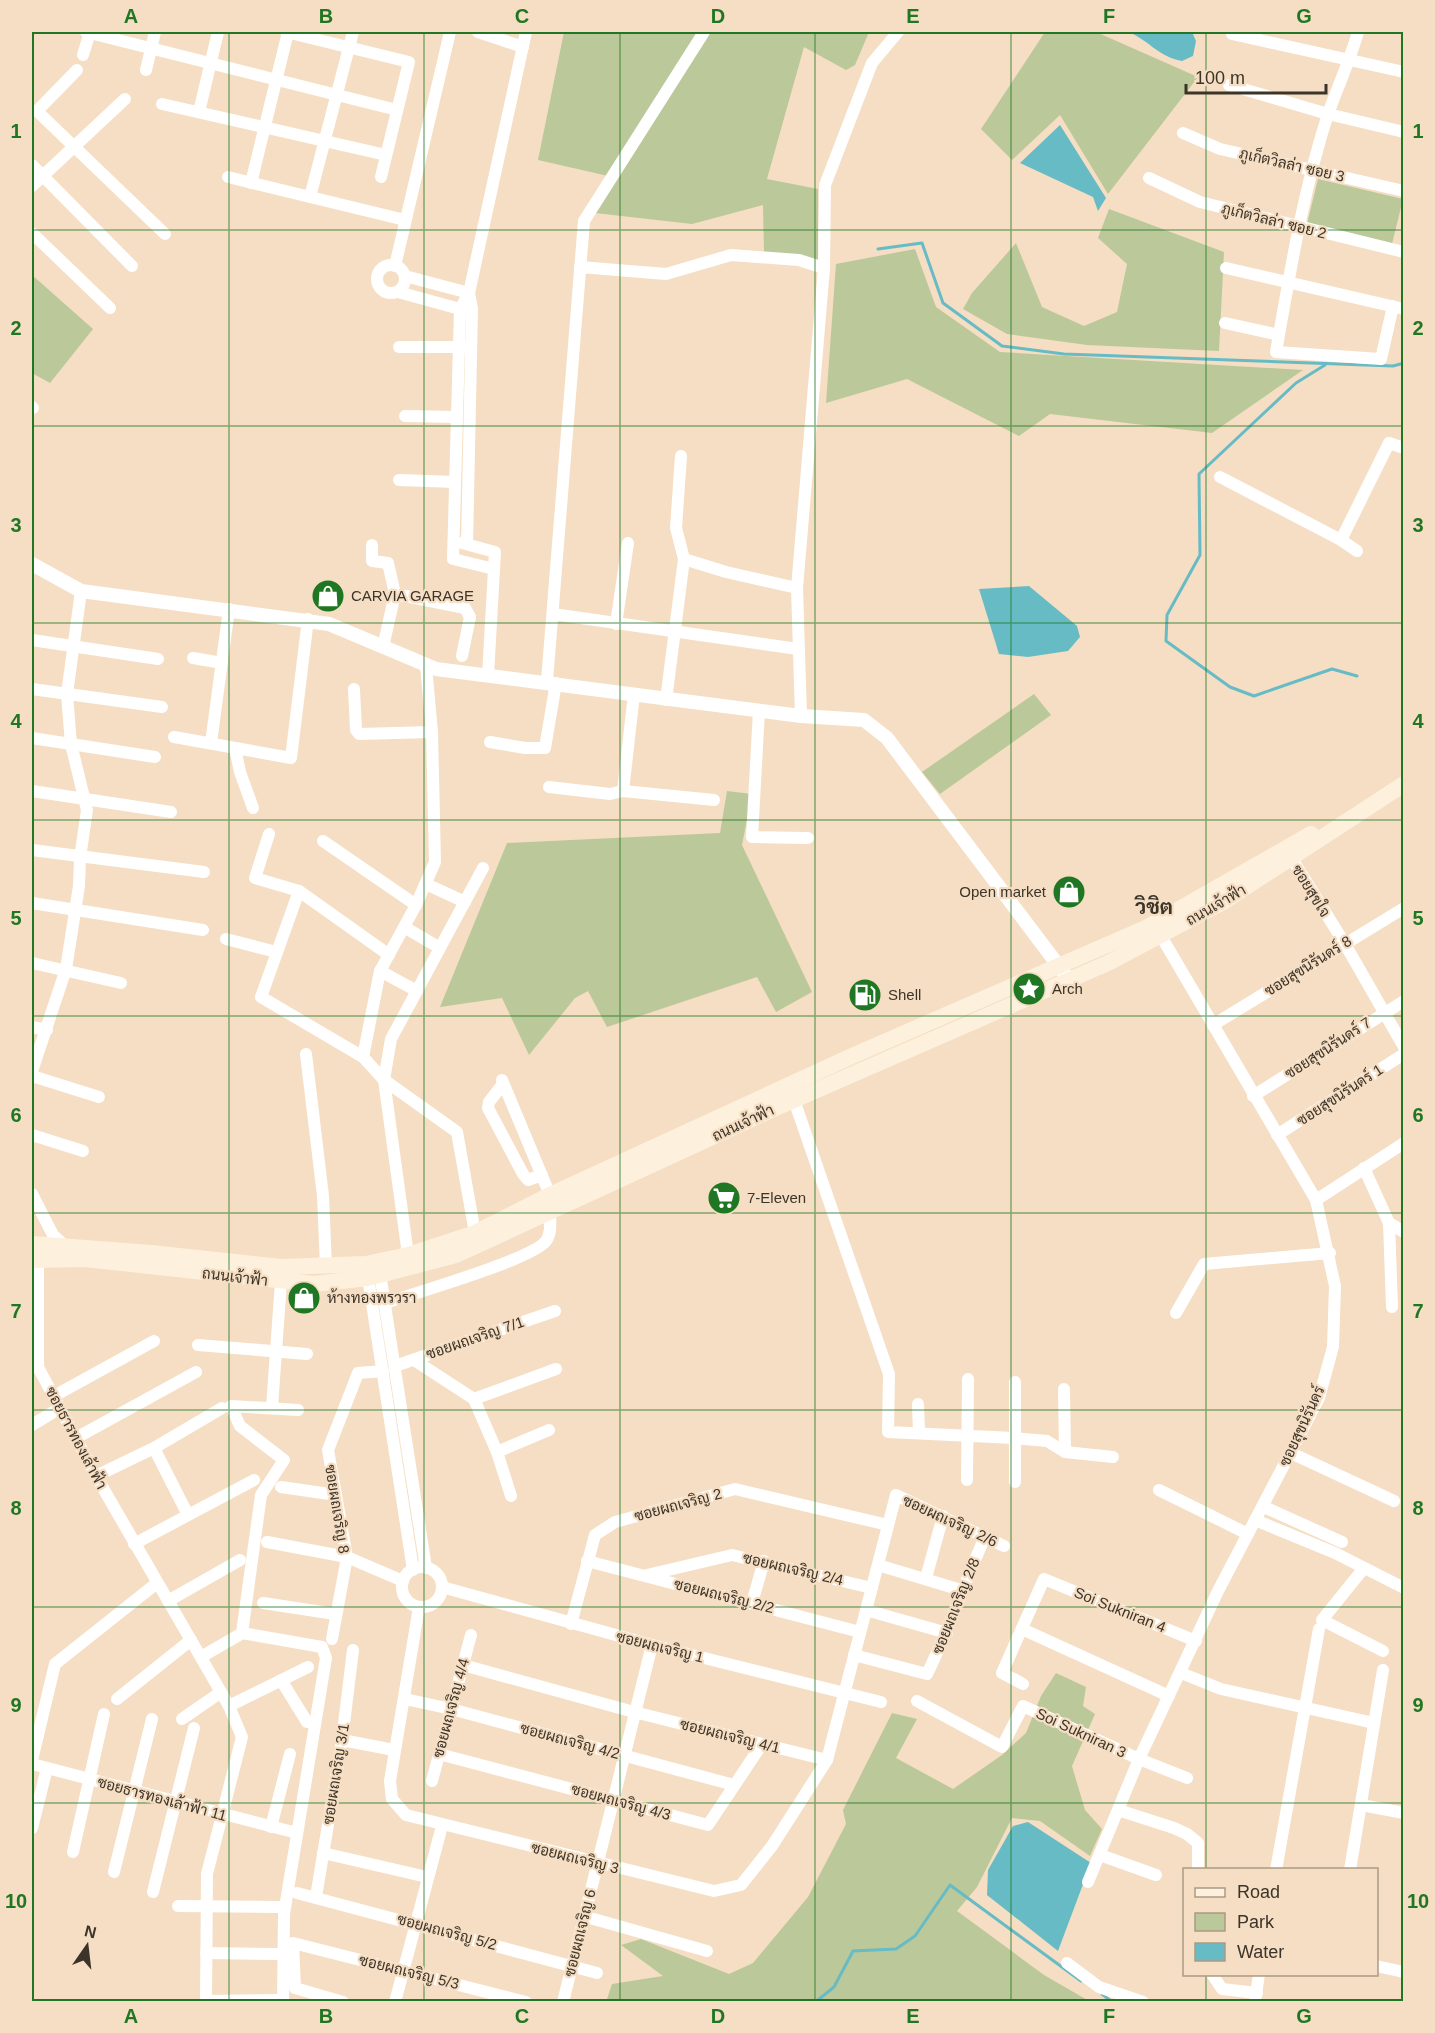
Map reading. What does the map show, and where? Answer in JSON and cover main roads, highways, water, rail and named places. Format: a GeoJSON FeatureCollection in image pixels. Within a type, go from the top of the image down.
{"type":"FeatureCollection","features":[{"type":"Feature","properties":{"kind":"main road","name":"ถนนเจ้าฟ้า"},"geometry":{"type":"LineString","coordinates":[[35,1252],[65,1246],[281,1267],[326,1266],[374,1270],[408,1255],[475,1233],[550,1195],[852,1056],[1148,927],[1212,893],[1404,777]]}},
{"type":"Feature","properties":{"kind":"main road","name":"ถนนเจ้าฟ้า"},"geometry":{"type":"LineString","coordinates":[[35,1252],[314,1284],[456,1255],[794,1100],[1070,981],[1161,936],[1223,902],[1292,859],[1404,784]]}},
{"type":"Feature","properties":{"kind":"water"},"geometry":{"type":"Polygon","coordinates":[[[1128,32],[1192,32],[1196,41],[1193,56],[1182,61],[1173,59],[1128,32]]]}},
{"type":"Feature","properties":{"kind":"water"},"geometry":{"type":"Polygon","coordinates":[[[1060,125],[1106,198],[1098,211],[1093,197],[1020,163],[1060,125]]]}},
{"type":"Feature","properties":{"kind":"water"},"geometry":{"type":"Polygon","coordinates":[[[1029,586],[1077,626],[1080,637],[1068,651],[1028,657],[999,654],[979,589],[1029,586]]]}},
{"type":"Feature","properties":{"kind":"water"},"geometry":{"type":"Polygon","coordinates":[[[1028,1822],[1091,1863],[1058,1951],[987,1895],[988,1870],[1013,1826],[1028,1822]]]}},
{"type":"Feature","properties":{"kind":"waterway"},"geometry":{"type":"LineString","coordinates":[[878,249],[922,243],[943,303],[1002,346],[1064,354],[1393,366],[1404,363]]}},
{"type":"Feature","properties":{"kind":"waterway"},"geometry":{"type":"LineString","coordinates":[[1325,365],[1296,383],[1199,474],[1200,555],[1167,615],[1166,641],[1230,687],[1254,696],[1332,669],[1357,676]]}},
{"type":"Feature","properties":{"kind":"waterway"},"geometry":{"type":"LineString","coordinates":[[818,2000],[834,1987],[853,1951],[896,1949],[915,1936],[950,1885],[1081,1981]]}},
{"type":"Feature","properties":{"kind":"waterway"},"geometry":{"type":"LineString","coordinates":[[1102,1994],[1112,2002]]}},
{"type":"Feature","properties":{"kind":"place","name":"CARVIA GARAGE"},"geometry":{"type":"Point","coordinates":[328,596]}},
{"type":"Feature","properties":{"kind":"place","name":"Open market"},"geometry":{"type":"Point","coordinates":[1069,892]}},
{"type":"Feature","properties":{"kind":"place","name":"Arch"},"geometry":{"type":"Point","coordinates":[1029,989]}},
{"type":"Feature","properties":{"kind":"place","name":"Shell"},"geometry":{"type":"Point","coordinates":[865,995]}},
{"type":"Feature","properties":{"kind":"place","name":"7-Eleven"},"geometry":{"type":"Point","coordinates":[724,1198]}},
{"type":"Feature","properties":{"kind":"place","name":"ห้างทองพรวรา"},"geometry":{"type":"Point","coordinates":[304,1298]}},
{"type":"Feature","properties":{"kind":"district","name":"วิชิต"},"geometry":{"type":"Point","coordinates":[1154,907]}}]}
